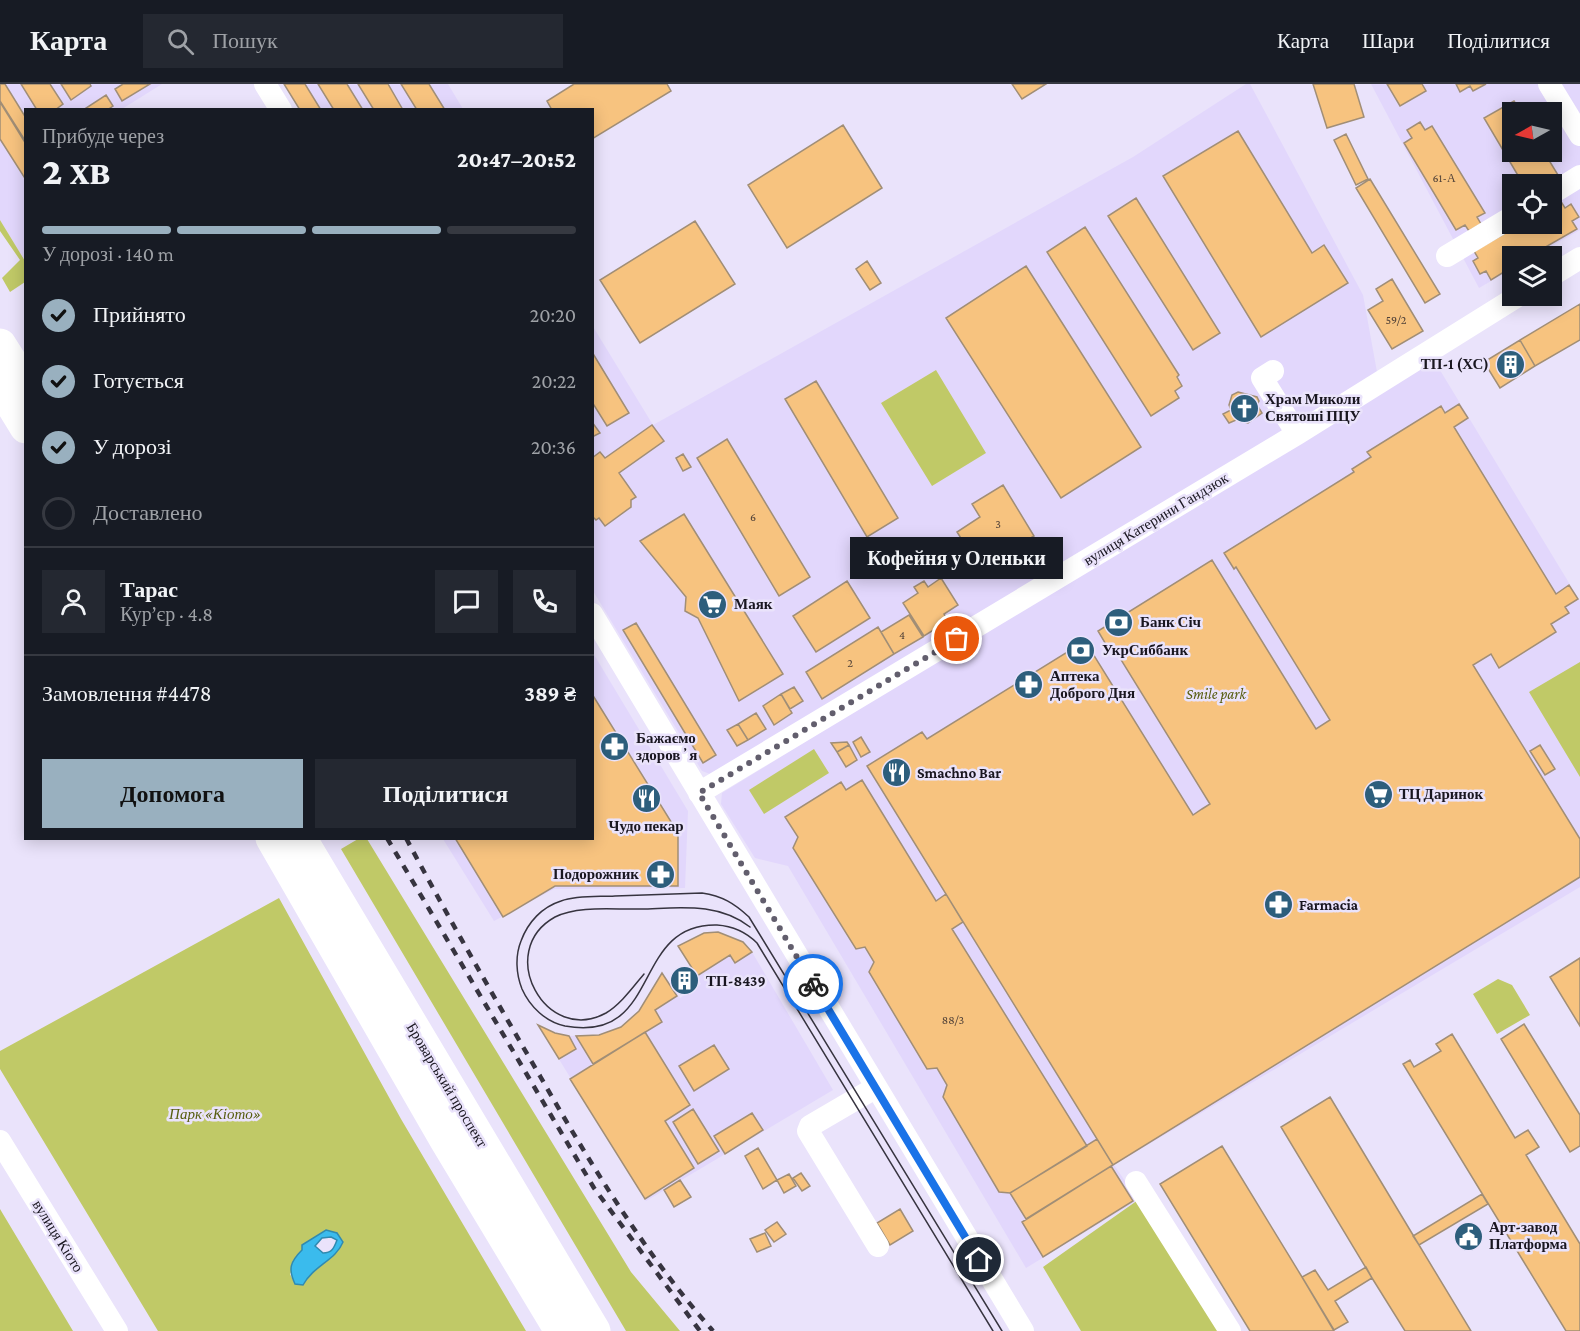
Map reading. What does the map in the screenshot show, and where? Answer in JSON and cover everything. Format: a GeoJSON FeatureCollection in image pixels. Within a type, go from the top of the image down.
{"type":"FeatureCollection","features":[{"type":"Feature","properties":{"kind":"highway"},"geometry":{"type":"LineString","coordinates":[[12,369],[24,419]]}},
{"type":"Feature","properties":{"kind":"highway","name":"Броварський проспект"},"geometry":{"type":"LineString","coordinates":[[273,840],[446,1140],[561,1331]]}},
{"type":"Feature","properties":{"kind":"highway","name":"Броварський проспект"},"geometry":{"type":"LineString","coordinates":[[301,840],[594,1331]]}},
{"type":"Feature","properties":{"kind":"street"},"geometry":{"type":"LineString","coordinates":[[265,84],[280,108]]}},
{"type":"Feature","properties":{"kind":"street"},"geometry":{"type":"LineString","coordinates":[[1549,84],[1580,135]]}},
{"type":"Feature","properties":{"kind":"street"},"geometry":{"type":"LineString","coordinates":[[1562,187],[1580,176]]}},
{"type":"Feature","properties":{"kind":"street"},"geometry":{"type":"LineString","coordinates":[[1447,256],[1502,223]]}},
{"type":"Feature","properties":{"kind":"street"},"geometry":{"type":"LineString","coordinates":[[1562,269],[1580,258]]}},
{"type":"Feature","properties":{"kind":"street","name":"вулиця Катерини Гандзюк"},"geometry":{"type":"LineString","coordinates":[[699,793],[1297,434],[1502,306]]}},
{"type":"Feature","properties":{"kind":"street"},"geometry":{"type":"LineString","coordinates":[[1273,371],[1262,378],[1297,434]]}},
{"type":"Feature","properties":{"kind":"street"},"geometry":{"type":"LineString","coordinates":[[594,617],[1023,1331]]}},
{"type":"Feature","properties":{"kind":"street"},"geometry":{"type":"LineString","coordinates":[[875,1088],[810,1126],[808,1131],[878,1246]]}},
{"type":"Feature","properties":{"kind":"street","name":"вулиця Кіото"},"geometry":{"type":"LineString","coordinates":[[0,1141],[117,1331]]}},
{"type":"Feature","properties":{"kind":"street"},"geometry":{"type":"LineString","coordinates":[[1136,1182],[1230,1331]]}},
{"type":"Feature","properties":{"kind":"shaded area"},"geometry":{"type":"Polygon","coordinates":[[[0,84],[162,84],[124,108],[24,108],[24,140],[0,101],[0,84]]]}},
{"type":"Feature","properties":{"kind":"shaded area"},"geometry":{"type":"Polygon","coordinates":[[[305,84],[448,84],[462,108],[320,108],[305,84]]]}},
{"type":"Feature","properties":{"kind":"shaded area"},"geometry":{"type":"Polygon","coordinates":[[[1246,84],[1250,84],[1363,295],[1377,372],[1297,425],[710,774],[702,771],[594,593],[594,458],[601,454],[594,458],[594,328],[653,425],[1133,157],[1246,84]]]}},
{"type":"Feature","properties":{"kind":"shaded area"},"geometry":{"type":"Polygon","coordinates":[[[1371,84],[1580,84],[1580,230],[1552,246],[1502,246],[1502,275],[1479,288],[1371,84]]]}},
{"type":"Feature","properties":{"kind":"shaded area"},"geometry":{"type":"Polygon","coordinates":[[[0,138],[24,178],[24,259],[0,220],[0,138]]]}},
{"type":"Feature","properties":{"kind":"shaded area","name":"ТЦ Даринок"},"geometry":{"type":"Polygon","coordinates":[[[1432,357],[1580,601],[1580,887],[1114,1165],[1138,1200],[1026,1268],[788,866],[755,858],[721,804],[722,793],[1432,357]]]}},
{"type":"Feature","properties":{"kind":"shaded area"},"geometry":{"type":"Polygon","coordinates":[[[594,655],[688,811],[685,888],[554,889],[494,921],[444,840],[594,840],[594,655]]]}},
{"type":"Feature","properties":{"kind":"shaded area"},"geometry":{"type":"Polygon","coordinates":[[[718,932],[743,942],[752,952],[833,1090],[646,1201],[538,1025],[555,1033],[569,1036],[599,1035],[621,1027],[639,1011],[662,973],[680,998],[701,984],[678,946],[704,933],[718,932]]]}},
{"type":"Feature","properties":{"kind":"green space"},"geometry":{"type":"Polygon","coordinates":[[[0,220],[24,259],[24,283],[10,292],[2,278],[20,260],[0,231],[0,220]]]}},
{"type":"Feature","properties":{"kind":"green space"},"geometry":{"type":"Polygon","coordinates":[[[936,370],[986,453],[932,486],[881,403],[936,370]]]}},
{"type":"Feature","properties":{"kind":"green space"},"geometry":{"type":"Polygon","coordinates":[[[1580,662],[1580,777],[1529,692],[1580,662]]]}},
{"type":"Feature","properties":{"kind":"green space"},"geometry":{"type":"Polygon","coordinates":[[[814,749],[829,773],[764,814],[749,790],[814,749]]]}},
{"type":"Feature","properties":{"kind":"green space"},"geometry":{"type":"Polygon","coordinates":[[[356,840],[368,840],[631,1272],[680,1331],[626,1331],[341,849],[356,840]]]}},
{"type":"Feature","properties":{"kind":"green space","name":"Парк «Кіото»"},"geometry":{"type":"Polygon","coordinates":[[[279,898],[401,1119],[526,1331],[158,1331],[0,1069],[0,1051],[279,898]],[[326,1230],[302,1250],[290,1274],[295,1284],[303,1285],[307,1278],[336,1253],[343,1241],[326,1230]]]}},
{"type":"Feature","properties":{"kind":"green space"},"geometry":{"type":"Polygon","coordinates":[[[1498,979],[1512,985],[1530,1015],[1497,1034],[1473,994],[1498,979]]]}},
{"type":"Feature","properties":{"kind":"green space"},"geometry":{"type":"Polygon","coordinates":[[[1138,1200],[1220,1331],[1081,1331],[1043,1267],[1138,1200]]]}},
{"type":"Feature","properties":{"kind":"green space"},"geometry":{"type":"Polygon","coordinates":[[[0,1209],[73,1331],[0,1331],[0,1209]]]}},
{"type":"Feature","properties":{"kind":"water"},"geometry":{"type":"Polygon","coordinates":[[[326,1230],[337,1233],[343,1242],[335,1254],[312,1273],[303,1285],[295,1284],[291,1274],[291,1266],[302,1250],[302,1245],[326,1230]],[[331,1237],[322,1238],[315,1246],[323,1253],[329,1252],[334,1248],[337,1240],[331,1237]]]}},
{"type":"Feature","properties":{"kind":"building"},"geometry":{"type":"Polygon","coordinates":[[[0,84],[5,84],[24,115],[24,139],[0,101],[0,84]]]}},
{"type":"Feature","properties":{"kind":"building"},"geometry":{"type":"Polygon","coordinates":[[[21,84],[50,84],[63,104],[58,108],[36,108],[21,84]]]}},
{"type":"Feature","properties":{"kind":"building"},"geometry":{"type":"Polygon","coordinates":[[[61,84],[90,84],[91,86],[71,100],[61,84]]]}},
{"type":"Feature","properties":{"kind":"building"},"geometry":{"type":"Polygon","coordinates":[[[123,84],[150,84],[122,101],[115,89],[123,84]]]}},
{"type":"Feature","properties":{"kind":"building"},"geometry":{"type":"Polygon","coordinates":[[[284,84],[305,84],[320,108],[299,108],[284,84]]]}},
{"type":"Feature","properties":{"kind":"building"},"geometry":{"type":"Polygon","coordinates":[[[318,84],[347,84],[362,108],[333,108],[318,84]]]}},
{"type":"Feature","properties":{"kind":"building"},"geometry":{"type":"Polygon","coordinates":[[[358,84],[388,84],[402,108],[373,108],[358,84]]]}},
{"type":"Feature","properties":{"kind":"building"},"geometry":{"type":"Polygon","coordinates":[[[401,84],[429,84],[444,108],[416,108],[401,84]]]}},
{"type":"Feature","properties":{"kind":"building"},"geometry":{"type":"Polygon","coordinates":[[[574,84],[667,84],[671,91],[594,138],[594,108],[551,108],[547,101],[574,84]]]}},
{"type":"Feature","properties":{"kind":"building"},"geometry":{"type":"Polygon","coordinates":[[[1012,84],[1046,84],[1022,99],[1012,84]]]}},
{"type":"Feature","properties":{"kind":"building"},"geometry":{"type":"Polygon","coordinates":[[[1313,84],[1354,84],[1364,117],[1327,128],[1313,84]]]}},
{"type":"Feature","properties":{"kind":"building"},"geometry":{"type":"Polygon","coordinates":[[[1387,84],[1422,84],[1426,91],[1400,106],[1387,84]]]}},
{"type":"Feature","properties":{"kind":"building"},"geometry":{"type":"Polygon","coordinates":[[[1456,84],[1486,84],[1473,91],[1470,86],[1460,92],[1456,84]]]}},
{"type":"Feature","properties":{"kind":"building"},"geometry":{"type":"Polygon","coordinates":[[[106,95],[113,106],[110,108],[86,108],[106,95]]]}},
{"type":"Feature","properties":{"kind":"building"},"geometry":{"type":"Polygon","coordinates":[[[0,102],[24,141],[24,177],[0,139],[0,102]]]}},
{"type":"Feature","properties":{"kind":"building"},"geometry":{"type":"Polygon","coordinates":[[[1502,108],[1502,148],[1484,118],[1502,108]]]}},
{"type":"Feature","properties":{"kind":"building"},"geometry":{"type":"Polygon","coordinates":[[[1420,122],[1425,130],[1432,126],[1485,213],[1477,217],[1481,224],[1469,231],[1465,225],[1456,230],[1404,143],[1412,138],[1407,130],[1420,122]]]}},
{"type":"Feature","properties":{"kind":"building"},"geometry":{"type":"Polygon","coordinates":[[[843,125],[882,188],[787,248],[748,185],[843,125]]]}},
{"type":"Feature","properties":{"kind":"building"},"geometry":{"type":"Polygon","coordinates":[[[1238,131],[1312,253],[1324,245],[1348,283],[1261,337],[1163,176],[1238,131]]]}},
{"type":"Feature","properties":{"kind":"building"},"geometry":{"type":"Polygon","coordinates":[[[1346,134],[1368,179],[1356,185],[1334,140],[1346,134]]]}},
{"type":"Feature","properties":{"kind":"building"},"geometry":{"type":"Polygon","coordinates":[[[1510,162],[1550,162],[1557,174],[1517,174],[1510,162]]]}},
{"type":"Feature","properties":{"kind":"building"},"geometry":{"type":"Polygon","coordinates":[[[1370,179],[1440,294],[1425,303],[1356,188],[1370,179]]]}},
{"type":"Feature","properties":{"kind":"building"},"geometry":{"type":"Polygon","coordinates":[[[1136,198],[1220,333],[1193,350],[1108,216],[1136,198]]]}},
{"type":"Feature","properties":{"kind":"building"},"geometry":{"type":"Polygon","coordinates":[[[1562,203],[1565,208],[1571,204],[1579,217],[1572,221],[1577,229],[1547,246],[1502,246],[1502,273],[1491,280],[1486,271],[1480,274],[1473,261],[1478,258],[1474,251],[1504,234],[1562,234],[1562,203]]]}},
{"type":"Feature","properties":{"kind":"building"},"geometry":{"type":"Polygon","coordinates":[[[695,221],[735,284],[640,343],[600,280],[695,221]]]}},
{"type":"Feature","properties":{"kind":"building"},"geometry":{"type":"Polygon","coordinates":[[[1085,227],[1179,375],[1177,377],[1182,386],[1175,391],[1179,398],[1151,416],[1047,252],[1085,227]]]}},
{"type":"Feature","properties":{"kind":"building"},"geometry":{"type":"Polygon","coordinates":[[[867,261],[881,283],[870,290],[856,269],[867,261]]]}},
{"type":"Feature","properties":{"kind":"building"},"geometry":{"type":"Polygon","coordinates":[[[1026,266],[1141,447],[1061,498],[946,318],[1026,266]]]}},
{"type":"Feature","properties":{"kind":"building"},"geometry":{"type":"Polygon","coordinates":[[[1392,279],[1423,331],[1392,349],[1368,310],[1383,301],[1376,289],[1392,279]]]}},
{"type":"Feature","properties":{"kind":"building"},"geometry":{"type":"Polygon","coordinates":[[[1580,304],[1580,340],[1535,366],[1520,340],[1580,304]]]}},
{"type":"Feature","properties":{"kind":"building","name":"ТП-1 (ХС)"},"geometry":{"type":"Polygon","coordinates":[[[1520,340],[1535,366],[1500,388],[1484,362],[1520,340]]]}},
{"type":"Feature","properties":{"kind":"building"},"geometry":{"type":"Polygon","coordinates":[[[594,355],[629,413],[607,426],[594,405],[594,355]]]}},
{"type":"Feature","properties":{"kind":"building"},"geometry":{"type":"Polygon","coordinates":[[[816,381],[898,518],[867,537],[785,399],[816,381]]]}},
{"type":"Feature","properties":{"kind":"building","name":"Храм Миколи Святоші ПЦУ"},"geometry":{"type":"Polygon","coordinates":[[[1238,392],[1257,397],[1259,401],[1257,405],[1262,413],[1248,423],[1236,420],[1229,423],[1223,414],[1231,410],[1229,405],[1232,395],[1238,392]]]}},
{"type":"Feature","properties":{"kind":"building","name":"ТЦ Даринок"},"geometry":{"type":"Polygon","coordinates":[[[1459,404],[1468,418],[1454,427],[1556,594],[1569,585],[1578,599],[1565,607],[1569,613],[1551,624],[1556,632],[1499,668],[1491,654],[1473,665],[1580,839],[1580,877],[1113,1165],[867,766],[922,732],[927,739],[1085,641],[1193,815],[1210,804],[1112,645],[1108,648],[1098,631],[1212,560],[1316,729],[1330,720],[1236,567],[1234,569],[1224,553],[1354,472],[1352,469],[1371,457],[1367,452],[1441,406],[1445,413],[1459,404]]]}},
{"type":"Feature","properties":{"kind":"building"},"geometry":{"type":"Polygon","coordinates":[[[594,425],[600,433],[594,436],[594,425]]]}},
{"type":"Feature","properties":{"kind":"building"},"geometry":{"type":"Polygon","coordinates":[[[652,425],[664,441],[619,473],[636,497],[631,500],[631,507],[605,526],[599,518],[596,520],[594,518],[594,456],[600,452],[605,458],[652,425]]]}},
{"type":"Feature","properties":{"kind":"building"},"geometry":{"type":"Polygon","coordinates":[[[727,439],[810,577],[779,596],[697,458],[727,439]]]}},
{"type":"Feature","properties":{"kind":"building"},"geometry":{"type":"Polygon","coordinates":[[[683,454],[691,467],[683,471],[676,458],[683,454]]]}},
{"type":"Feature","properties":{"kind":"building"},"geometry":{"type":"Polygon","coordinates":[[[1003,485],[1034,536],[980,569],[971,556],[961,562],[953,549],[964,543],[957,532],[980,517],[972,504],[1003,485]]]}},
{"type":"Feature","properties":{"kind":"building","name":"Маяк"},"geometry":{"type":"Polygon","coordinates":[[[684,514],[783,674],[739,701],[698,618],[685,611],[686,597],[640,541],[684,514]]]}},
{"type":"Feature","properties":{"kind":"building"},"geometry":{"type":"Polygon","coordinates":[[[941,578],[958,605],[944,614],[948,621],[924,636],[903,603],[918,593],[914,587],[924,581],[928,587],[941,578]]]}},
{"type":"Feature","properties":{"kind":"building"},"geometry":{"type":"Polygon","coordinates":[[[847,581],[870,618],[816,652],[793,616],[847,581]]]}},
{"type":"Feature","properties":{"kind":"building"},"geometry":{"type":"Polygon","coordinates":[[[909,615],[923,637],[894,654],[881,632],[909,615]]]}},
{"type":"Feature","properties":{"kind":"building"},"geometry":{"type":"Polygon","coordinates":[[[636,623],[716,755],[703,763],[623,630],[636,623]]]}},
{"type":"Feature","properties":{"kind":"building"},"geometry":{"type":"Polygon","coordinates":[[[878,627],[894,654],[822,699],[806,672],[878,627]]]}},
{"type":"Feature","properties":{"kind":"building"},"geometry":{"type":"Polygon","coordinates":[[[794,687],[803,701],[790,709],[781,694],[794,687]]]}},
{"type":"Feature","properties":{"kind":"building"},"geometry":{"type":"Polygon","coordinates":[[[781,694],[792,713],[774,725],[763,706],[781,694]]]}},
{"type":"Feature","properties":{"kind":"building"},"geometry":{"type":"Polygon","coordinates":[[[594,697],[678,833],[678,886],[555,886],[503,917],[456,840],[594,840],[594,697]]]}},
{"type":"Feature","properties":{"kind":"building"},"geometry":{"type":"Polygon","coordinates":[[[756,713],[766,729],[748,740],[738,724],[756,713]]]}},
{"type":"Feature","properties":{"kind":"building"},"geometry":{"type":"Polygon","coordinates":[[[738,724],[748,740],[737,746],[727,730],[738,724]]]}},
{"type":"Feature","properties":{"kind":"building"},"geometry":{"type":"Polygon","coordinates":[[[861,737],[870,752],[861,757],[853,742],[861,737]]]}},
{"type":"Feature","properties":{"kind":"building"},"geometry":{"type":"Polygon","coordinates":[[[847,742],[849,745],[837,752],[831,743],[847,742]]]}},
{"type":"Feature","properties":{"kind":"building"},"geometry":{"type":"Polygon","coordinates":[[[849,745],[857,760],[846,767],[837,752],[849,745]]]}},
{"type":"Feature","properties":{"kind":"building"},"geometry":{"type":"Polygon","coordinates":[[[1540,745],[1555,769],[1545,775],[1530,751],[1540,745]]]}},
{"type":"Feature","properties":{"kind":"building"},"geometry":{"type":"Polygon","coordinates":[[[862,780],[936,901],[946,894],[963,922],[952,929],[1087,1146],[1010,1193],[999,1192],[943,1097],[947,1085],[937,1068],[927,1069],[869,972],[874,962],[865,947],[856,949],[793,848],[798,837],[785,817],[841,782],[846,790],[862,780]]]}},
{"type":"Feature","properties":{"kind":"building"},"geometry":{"type":"Polygon","coordinates":[[[718,932],[743,942],[752,952],[735,963],[730,955],[697,976],[678,946],[704,933],[718,932]]]}},
{"type":"Feature","properties":{"kind":"building"},"geometry":{"type":"Polygon","coordinates":[[[1580,958],[1580,1026],[1550,977],[1580,958]]]}},
{"type":"Feature","properties":{"kind":"building","name":"ТП-8439"},"geometry":{"type":"Polygon","coordinates":[[[689,969],[697,983],[681,993],[672,980],[689,969]]]}},
{"type":"Feature","properties":{"kind":"building"},"geometry":{"type":"Polygon","coordinates":[[[662,973],[677,996],[655,1010],[662,1022],[593,1064],[576,1036],[599,1035],[621,1027],[639,1011],[662,973]]]}},
{"type":"Feature","properties":{"kind":"building"},"geometry":{"type":"Polygon","coordinates":[[[1524,1024],[1580,1115],[1580,1146],[1570,1152],[1501,1039],[1524,1024]]]}},
{"type":"Feature","properties":{"kind":"building"},"geometry":{"type":"Polygon","coordinates":[[[538,1025],[555,1033],[569,1036],[576,1049],[559,1059],[538,1025]]]}},
{"type":"Feature","properties":{"kind":"building"},"geometry":{"type":"Polygon","coordinates":[[[645,1032],[690,1105],[665,1121],[694,1168],[645,1199],[570,1079],[645,1032]]]}},
{"type":"Feature","properties":{"kind":"building"},"geometry":{"type":"Polygon","coordinates":[[[1452,1034],[1515,1138],[1528,1130],[1539,1147],[1526,1155],[1580,1244],[1580,1331],[1566,1331],[1403,1064],[1410,1060],[1414,1067],[1441,1051],[1436,1044],[1452,1034]]]}},
{"type":"Feature","properties":{"kind":"building"},"geometry":{"type":"Polygon","coordinates":[[[714,1045],[729,1069],[694,1091],[679,1066],[714,1045]]]}},
{"type":"Feature","properties":{"kind":"building"},"geometry":{"type":"Polygon","coordinates":[[[1330,1097],[1471,1331],[1405,1331],[1281,1127],[1330,1097]]]}},
{"type":"Feature","properties":{"kind":"building"},"geometry":{"type":"Polygon","coordinates":[[[693,1109],[719,1151],[698,1164],[673,1122],[693,1109]]]}},
{"type":"Feature","properties":{"kind":"building"},"geometry":{"type":"Polygon","coordinates":[[[752,1113],[763,1130],[725,1154],[714,1136],[752,1113]]]}},
{"type":"Feature","properties":{"kind":"building"},"geometry":{"type":"Polygon","coordinates":[[[1097,1139],[1113,1165],[1026,1219],[1010,1193],[1097,1139]]]}},
{"type":"Feature","properties":{"kind":"building"},"geometry":{"type":"Polygon","coordinates":[[[1222,1146],[1334,1331],[1250,1331],[1160,1184],[1222,1146]]]}},
{"type":"Feature","properties":{"kind":"building"},"geometry":{"type":"Polygon","coordinates":[[[758,1148],[777,1180],[763,1189],[745,1156],[758,1148]]]}},
{"type":"Feature","properties":{"kind":"building"},"geometry":{"type":"Polygon","coordinates":[[[1111,1166],[1133,1201],[1043,1257],[1022,1222],[1111,1166]]]}},
{"type":"Feature","properties":{"kind":"building"},"geometry":{"type":"Polygon","coordinates":[[[801,1173],[810,1186],[802,1191],[793,1178],[801,1173]]]}},
{"type":"Feature","properties":{"kind":"building"},"geometry":{"type":"Polygon","coordinates":[[[789,1174],[796,1186],[784,1193],[777,1180],[789,1174]]]}},
{"type":"Feature","properties":{"kind":"building"},"geometry":{"type":"Polygon","coordinates":[[[680,1180],[691,1197],[674,1207],[664,1190],[680,1180]]]}},
{"type":"Feature","properties":{"kind":"building"},"geometry":{"type":"Polygon","coordinates":[[[1482,1194],[1488,1204],[1419,1245],[1413,1236],[1482,1194]]]}},
{"type":"Feature","properties":{"kind":"building"},"geometry":{"type":"Polygon","coordinates":[[[900,1209],[913,1231],[890,1245],[877,1223],[900,1209]]]}},
{"type":"Feature","properties":{"kind":"building"},"geometry":{"type":"Polygon","coordinates":[[[777,1222],[786,1234],[774,1242],[765,1230],[777,1222]]]}},
{"type":"Feature","properties":{"kind":"building"},"geometry":{"type":"Polygon","coordinates":[[[765,1233],[771,1246],[757,1252],[750,1239],[765,1233]]]}},
{"type":"Feature","properties":{"kind":"building"},"geometry":{"type":"Polygon","coordinates":[[[1366,1267],[1372,1278],[1335,1301],[1348,1322],[1334,1330],[1302,1277],[1315,1270],[1328,1290],[1366,1267]]]}},
{"type":"Feature","properties":{"kind":"tram line"},"geometry":{"type":"LineString","coordinates":[[993,1331],[753,939],[733,928],[717,925],[690,930],[670,942],[633,1001],[618,1018],[596,1027],[565,1026],[539,1013],[529,1002],[520,983],[517,971],[519,947],[524,934],[536,916],[554,904],[574,898],[702,893],[722,898],[749,917],[1002,1331]]}},
{"type":"Feature","properties":{"kind":"tram line"},"geometry":{"type":"LineString","coordinates":[[644,974],[622,1000],[606,1013],[584,1020],[564,1017],[547,1006],[535,990],[529,971],[529,951],[537,932],[555,917],[586,909],[698,908],[725,914],[750,927]]}},
{"type":"Feature","properties":{"kind":"railway"},"geometry":{"type":"LineString","coordinates":[[388,840],[594,1188],[700,1331]]}},
{"type":"Feature","properties":{"kind":"railway"},"geometry":{"type":"LineString","coordinates":[[407,840],[489,987],[599,1175],[664,1271],[713,1331]]}},
{"type":"Feature","properties":{"kind":"way so far"},"geometry":{"type":"LineString","coordinates":[[813,984],[699,793],[957,639]]}},
{"type":"Feature","properties":{"kind":"place","name":"ТП-1 (ХС)"},"geometry":{"type":"Point","coordinates":[1510,364]}},
{"type":"Feature","properties":{"kind":"place","name":"Храм Миколи Святоші ПЦУ"},"geometry":{"type":"Point","coordinates":[1244,408]}},
{"type":"Feature","properties":{"kind":"place","name":"Маяк"},"geometry":{"type":"Point","coordinates":[713,604]}},
{"type":"Feature","properties":{"kind":"place","name":"Банк Січ"},"geometry":{"type":"Point","coordinates":[1119,622]}},
{"type":"Feature","properties":{"kind":"place","name":"Кофейня у Оленьки"},"geometry":{"type":"Point","coordinates":[957,639]}},
{"type":"Feature","properties":{"kind":"place","name":"УкрСиббанк"},"geometry":{"type":"Point","coordinates":[1081,650]}},
{"type":"Feature","properties":{"kind":"place","name":"Аптека Доброго Дня"},"geometry":{"type":"Point","coordinates":[1029,685]}},
{"type":"Feature","properties":{"kind":"place","name":"Бажаємо здоровʼя"},"geometry":{"type":"Point","coordinates":[615,747]}},
{"type":"Feature","properties":{"kind":"place","name":"Smachno Bar"},"geometry":{"type":"Point","coordinates":[896,773]}},
{"type":"Feature","properties":{"kind":"place","name":"ТЦ Даринок"},"geometry":{"type":"Point","coordinates":[1378,794]}},
{"type":"Feature","properties":{"kind":"place","name":"Чудо пекар"},"geometry":{"type":"Point","coordinates":[646,799]}},
{"type":"Feature","properties":{"kind":"place","name":"Подорожник"},"geometry":{"type":"Point","coordinates":[660,874]}},
{"type":"Feature","properties":{"kind":"place","name":"Farmacia"},"geometry":{"type":"Point","coordinates":[1278,905]}},
{"type":"Feature","properties":{"kind":"place","name":"ТП-8439"},"geometry":{"type":"Point","coordinates":[685,981]}},
{"type":"Feature","properties":{"kind":"place","name":"Арт-завод Платформа"},"geometry":{"type":"Point","coordinates":[1468,1236]}},
{"type":"Feature","properties":{"kind":"route"},"geometry":{"type":"LineString","coordinates":[[813,984],[979,1260]]}},
{"type":"Feature","properties":{"kind":"park label","name":"Smile park"},"geometry":{"type":"Point","coordinates":[1216,694]}}]}
